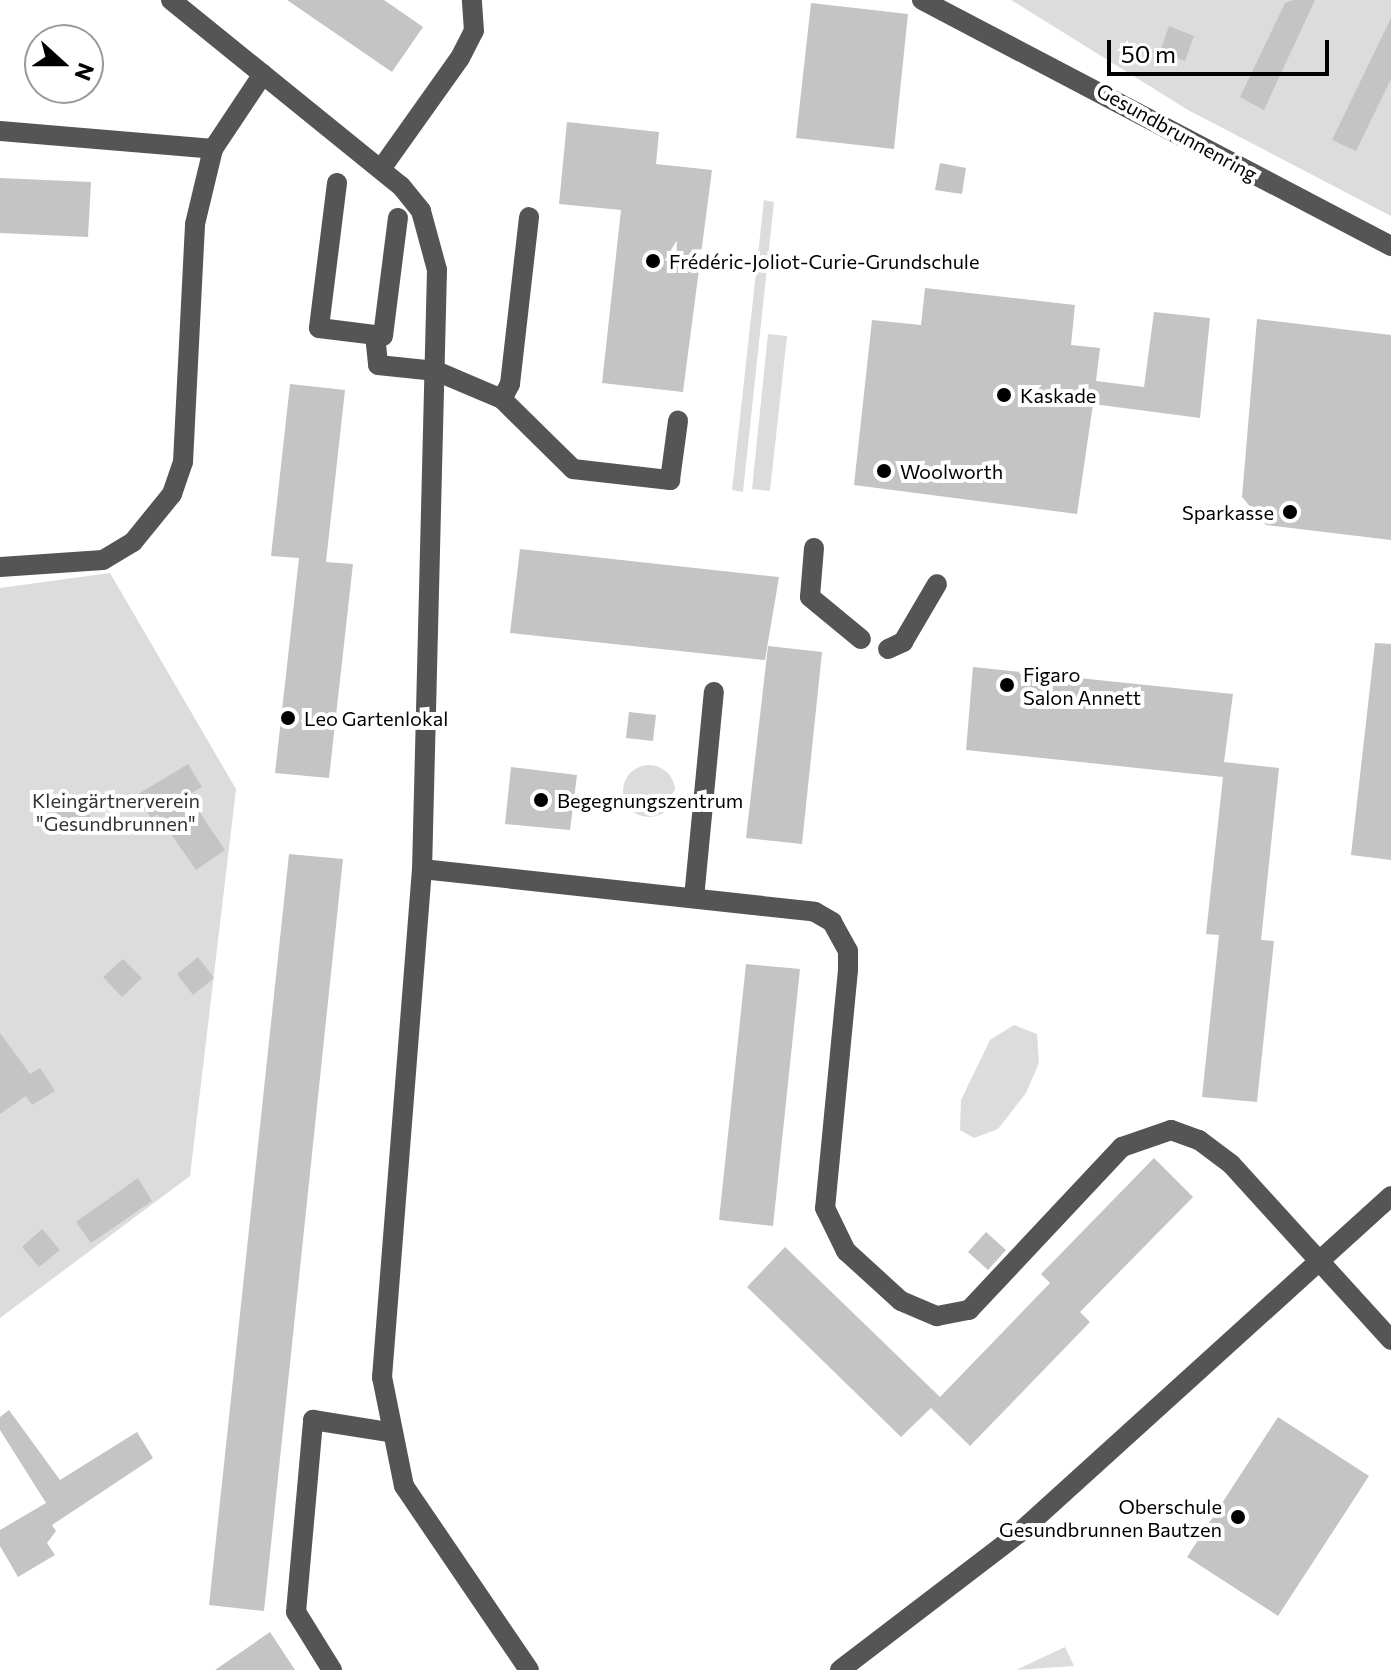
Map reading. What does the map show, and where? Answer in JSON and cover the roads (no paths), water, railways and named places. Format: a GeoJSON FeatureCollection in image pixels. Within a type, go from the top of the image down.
{"type":"FeatureCollection","features":[{"type":"Feature","properties":{"kind":"street"},"geometry":{"type":"LineString","coordinates":[[171,0],[381,169],[421,211],[437,270],[422,869],[382,1377],[389,1432],[404,1486],[522,1668]]}},
{"type":"Feature","properties":{"kind":"street"},"geometry":{"type":"LineString","coordinates":[[381,169],[460,58],[474,31],[472,0]]}},
{"type":"Feature","properties":{"kind":"street","name":"Gesundbrunnenring"},"geometry":{"type":"LineString","coordinates":[[922,0],[963,19],[992,42],[1111,106],[1391,246]]}},
{"type":"Feature","properties":{"kind":"street"},"geometry":{"type":"LineString","coordinates":[[0,567],[103,560],[133,542],[172,494],[183,462],[195,224],[213,149],[263,74]]}},
{"type":"Feature","properties":{"kind":"street"},"geometry":{"type":"LineString","coordinates":[[0,131],[213,149]]}},
{"type":"Feature","properties":{"kind":"street"},"geometry":{"type":"LineString","coordinates":[[337,183],[319,328],[383,336],[398,218]]}},
{"type":"Feature","properties":{"kind":"street"},"geometry":{"type":"LineString","coordinates":[[502,399],[510,384],[529,217]]}},
{"type":"Feature","properties":{"kind":"street"},"geometry":{"type":"LineString","coordinates":[[375,335],[378,365],[436,371],[502,399],[573,469],[602,475],[670,480],[678,421]]}},
{"type":"Feature","properties":{"kind":"street"},"geometry":{"type":"LineString","coordinates":[[814,548],[810,597],[875,644],[903,642],[937,584]]}},
{"type":"Feature","properties":{"kind":"street"},"geometry":{"type":"LineString","coordinates":[[694,898],[714,692]]}},
{"type":"Feature","properties":{"kind":"street"},"geometry":{"type":"LineString","coordinates":[[422,869],[815,912],[843,937],[848,970],[825,1208],[846,1251],[901,1301],[937,1316],[969,1310],[1122,1147],[1171,1130],[1199,1140],[1231,1164],[1391,1340]]}},
{"type":"Feature","properties":{"kind":"street"},"geometry":{"type":"LineString","coordinates":[[840,1670],[1019,1533],[1322,1263],[1391,1196]]}},
{"type":"Feature","properties":{"kind":"street"},"geometry":{"type":"LineString","coordinates":[[332,1670],[296,1612],[313,1420],[389,1432]]}},
{"type":"Feature","properties":{"kind":"place","name":"Frédéric-Joliot-Curie-Grundschule"},"geometry":{"type":"Point","coordinates":[653,261]}},
{"type":"Feature","properties":{"kind":"place","name":"Kaskade"},"geometry":{"type":"Point","coordinates":[1004,395]}},
{"type":"Feature","properties":{"kind":"place","name":"Woolworth"},"geometry":{"type":"Point","coordinates":[884,471]}},
{"type":"Feature","properties":{"kind":"place","name":"Sparkasse"},"geometry":{"type":"Point","coordinates":[1290,512]}},
{"type":"Feature","properties":{"kind":"place","name":"Figaro Salon Annett"},"geometry":{"type":"Point","coordinates":[1007,685]}},
{"type":"Feature","properties":{"kind":"place","name":"Leo Gartenlokal"},"geometry":{"type":"Point","coordinates":[288,718]}},
{"type":"Feature","properties":{"kind":"place","name":"Begegnungszentrum"},"geometry":{"type":"Point","coordinates":[541,800]}},
{"type":"Feature","properties":{"kind":"place","name":"Oberschule Gesundbrunnen Bautzen"},"geometry":{"type":"Point","coordinates":[1238,1517]}},
{"type":"Feature","properties":{"kind":"park label","name":"Kleingärtnerverein \"Gesundbrunnen\""},"geometry":{"type":"Point","coordinates":[116,812]}}]}
